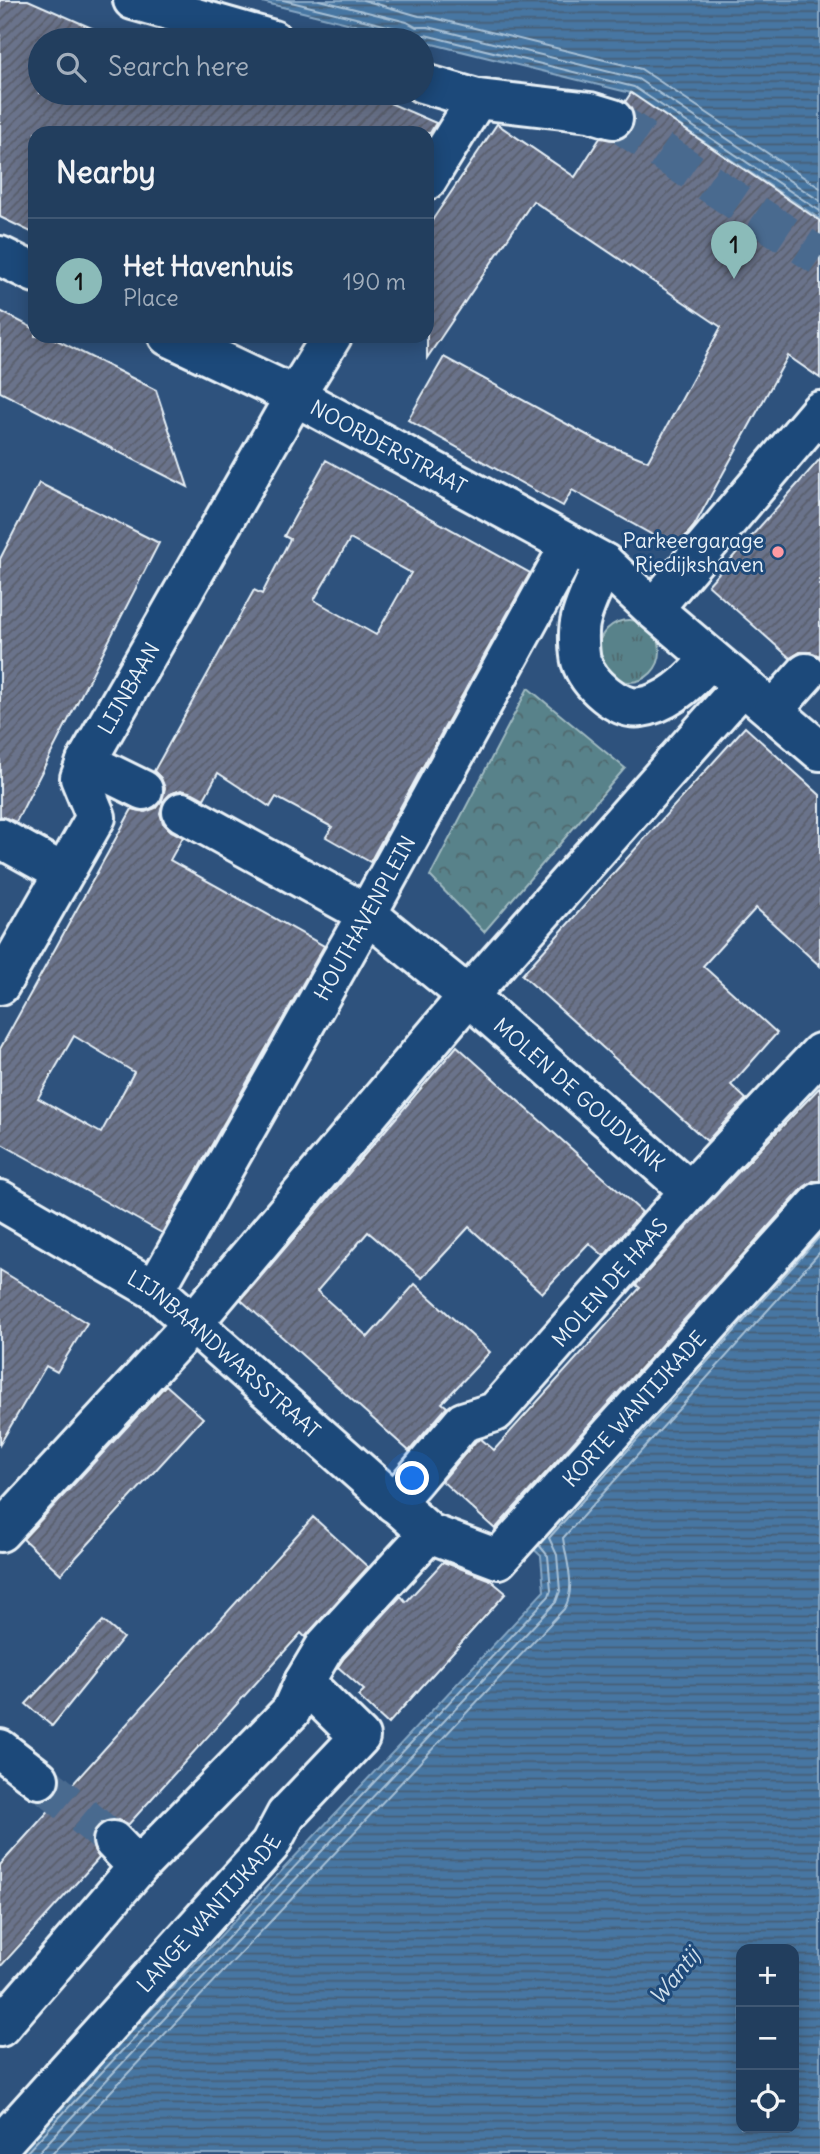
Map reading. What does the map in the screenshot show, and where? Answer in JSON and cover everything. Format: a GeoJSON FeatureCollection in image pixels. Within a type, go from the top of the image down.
{"type":"FeatureCollection","features":[{"type":"Feature","properties":{"kind":"street"},"geometry":{"type":"LineString","coordinates":[[133,0],[231,28]]}},
{"type":"Feature","properties":{"kind":"street"},"geometry":{"type":"LineString","coordinates":[[434,86],[477,99],[590,112],[613,119]]}},
{"type":"Feature","properties":{"kind":"street"},"geometry":{"type":"LineString","coordinates":[[434,169],[477,99]]}},
{"type":"Feature","properties":{"kind":"street"},"geometry":{"type":"LineString","coordinates":[[0,256],[28,269]]}},
{"type":"Feature","properties":{"kind":"street","name":"NOORDERSTRAAT"},"geometry":{"type":"LineString","coordinates":[[183,343],[295,396],[604,563],[653,609],[820,751]]}},
{"type":"Feature","properties":{"kind":"street","name":"LIJNBAAN"},"geometry":{"type":"LineString","coordinates":[[86,762],[327,343]]}},
{"type":"Feature","properties":{"kind":"street"},"geometry":{"type":"LineString","coordinates":[[653,609],[820,411]]}},
{"type":"Feature","properties":{"kind":"street","name":"HOUTHAVENPLEIN"},"geometry":{"type":"LineString","coordinates":[[155,1290],[367,914],[570,545]]}},
{"type":"Feature","properties":{"kind":"street"},"geometry":{"type":"LineString","coordinates":[[604,563],[580,624],[581,661],[596,686],[618,704],[641,707],[665,698],[694,678],[710,658]]}},
{"type":"Feature","properties":{"kind":"street"},"geometry":{"type":"LineString","coordinates":[[781,717],[813,680]]}},
{"type":"Feature","properties":{"kind":"street"},"geometry":{"type":"LineString","coordinates":[[0,1532],[193,1323],[468,996],[743,685]]}},
{"type":"Feature","properties":{"kind":"street"},"geometry":{"type":"LineString","coordinates":[[0,985],[96,817],[80,778],[86,762],[143,790]]}},
{"type":"Feature","properties":{"kind":"street","name":"MOLEN DE GOUDVINK"},"geometry":{"type":"LineString","coordinates":[[182,812],[367,914],[468,996],[690,1191]]}},
{"type":"Feature","properties":{"kind":"street"},"geometry":{"type":"LineString","coordinates":[[0,838],[63,873]]}},
{"type":"Feature","properties":{"kind":"street","name":"MOLEN DE HAAS"},"geometry":{"type":"LineString","coordinates":[[394,1503],[463,1422],[495,1412],[690,1191],[820,1053]]}},
{"type":"Feature","properties":{"kind":"street","name":"LIJNBAANDWARSSTRAAT"},"geometry":{"type":"LineString","coordinates":[[0,1200],[155,1290],[429,1533]]}},
{"type":"Feature","properties":{"kind":"street","name":"KORTE WANTIJKADE"},"geometry":{"type":"LineString","coordinates":[[429,1533],[498,1559],[820,1202]]}},
{"type":"Feature","properties":{"kind":"street"},"geometry":{"type":"LineString","coordinates":[[0,2027],[125,1854],[291,1711],[304,1682],[326,1645],[429,1533]]}},
{"type":"Feature","properties":{"kind":"street","name":"LANGE WANTIJKADE"},"geometry":{"type":"LineString","coordinates":[[0,2145],[270,1845],[286,1815],[360,1737],[304,1682]]}},
{"type":"Feature","properties":{"kind":"street"},"geometry":{"type":"LineString","coordinates":[[0,1749],[39,1779]]}},
{"type":"Feature","properties":{"kind":"green space"},"geometry":{"type":"Polygon","coordinates":[[[629,620],[651,629],[660,651],[651,673],[629,682],[607,673],[598,651],[607,629],[629,620]]]}},
{"type":"Feature","properties":{"kind":"green space"},"geometry":{"type":"Polygon","coordinates":[[[528,688],[625,768],[484,932],[430,876],[528,688]]]}},
{"type":"Feature","properties":{"kind":"water"},"geometry":{"type":"Polygon","coordinates":[[[254,0],[820,0],[820,219],[631,93],[434,44],[434,28],[368,28],[254,0]]]}},
{"type":"Feature","properties":{"kind":"water","name":"Wantij"},"geometry":{"type":"Polygon","coordinates":[[[820,1212],[820,2154],[16,2154],[544,1591],[541,1556],[525,1541],[820,1212]]]}},
{"type":"Feature","properties":{"kind":"building"},"geometry":{"type":"Polygon","coordinates":[[[0,0],[28,0],[92,28],[28,28],[28,105],[395,105],[436,123],[434,126],[28,126],[28,231],[0,217],[0,0]]]}},
{"type":"Feature","properties":{"kind":"building"},"geometry":{"type":"Polygon","coordinates":[[[631,93],[820,221],[820,378],[788,356],[694,526],[676,548],[572,490],[563,506],[408,420],[444,357],[598,441],[648,461],[721,327],[533,201],[427,358],[427,343],[434,343],[434,218],[497,124],[575,177],[600,138],[617,140],[628,134],[634,125],[634,115],[625,102],[631,93]]]}},
{"type":"Feature","properties":{"kind":"building"},"geometry":{"type":"Polygon","coordinates":[[[0,311],[28,325],[28,343],[63,343],[156,390],[188,487],[0,392],[0,311]]]}},
{"type":"Feature","properties":{"kind":"building","name":"Parkeergarage Riedijkshaven"},"geometry":{"type":"Polygon","coordinates":[[[820,459],[820,656],[800,652],[790,658],[708,585],[820,459]]]}},
{"type":"Feature","properties":{"kind":"building"},"geometry":{"type":"Polygon","coordinates":[[[326,460],[530,573],[370,862],[326,837],[332,827],[276,797],[270,807],[218,773],[204,799],[181,790],[170,794],[163,802],[160,813],[163,823],[183,837],[170,860],[324,946],[162,1233],[0,1143],[0,1049],[132,809],[145,812],[156,808],[162,800],[165,788],[154,771],[254,590],[262,594],[290,539],[284,536],[326,460]],[[350,539],[314,600],[376,635],[411,573],[350,539]],[[74,1036],[38,1098],[101,1133],[134,1072],[74,1036]]]}},
{"type":"Feature","properties":{"kind":"building"},"geometry":{"type":"Polygon","coordinates":[[[39,483],[159,543],[16,822],[0,816],[0,559],[39,483]]]}},
{"type":"Feature","properties":{"kind":"building"},"geometry":{"type":"Polygon","coordinates":[[[745,727],[820,795],[820,966],[756,908],[703,966],[777,1033],[731,1085],[746,1099],[707,1141],[522,975],[745,727]]]}},
{"type":"Feature","properties":{"kind":"building"},"geometry":{"type":"Polygon","coordinates":[[[457,1046],[642,1212],[604,1256],[589,1243],[542,1293],[469,1227],[422,1278],[368,1232],[317,1291],[368,1337],[415,1284],[490,1352],[442,1403],[447,1407],[409,1451],[241,1300],[457,1046]]]}},
{"type":"Feature","properties":{"kind":"building"},"geometry":{"type":"Polygon","coordinates":[[[820,1087],[820,1181],[813,1181],[804,1187],[495,1529],[442,1481],[476,1441],[481,1439],[494,1450],[640,1288],[636,1285],[706,1206],[820,1087]]]}},
{"type":"Feature","properties":{"kind":"building"},"geometry":{"type":"Polygon","coordinates":[[[0,1270],[87,1323],[57,1372],[46,1366],[0,1444],[0,1270]]]}},
{"type":"Feature","properties":{"kind":"building"},"geometry":{"type":"Polygon","coordinates":[[[166,1385],[203,1418],[61,1574],[23,1539],[166,1385]]]}},
{"type":"Feature","properties":{"kind":"building"},"geometry":{"type":"Polygon","coordinates":[[[313,1517],[368,1567],[305,1637],[301,1633],[128,1825],[118,1820],[108,1820],[97,1826],[92,1836],[92,1846],[99,1858],[0,1967],[0,1865],[313,1517]]]}},
{"type":"Feature","properties":{"kind":"building"},"geometry":{"type":"Polygon","coordinates":[[[443,1562],[489,1579],[506,1593],[388,1724],[358,1696],[364,1690],[338,1667],[401,1596],[406,1602],[443,1562]]]}},
{"type":"Feature","properties":{"kind":"building"},"geometry":{"type":"Polygon","coordinates":[[[103,1621],[123,1638],[52,1726],[26,1704],[103,1621]]]}},
{"type":"Feature","properties":{"kind":"tunnel"},"geometry":{"type":"LineString","coordinates":[[613,119],[820,257]]}},
{"type":"Feature","properties":{"kind":"tunnel"},"geometry":{"type":"LineString","coordinates":[[39,1779],[113,1841]]}},
{"type":"Feature","properties":{"kind":"place","name":"Het Havenhuis"},"geometry":{"type":"Point","coordinates":[734,279]}},
{"type":"Feature","properties":{"kind":"place","name":"Parkeergarage Riedijkshaven"},"geometry":{"type":"Point","coordinates":[778,552]}}]}
